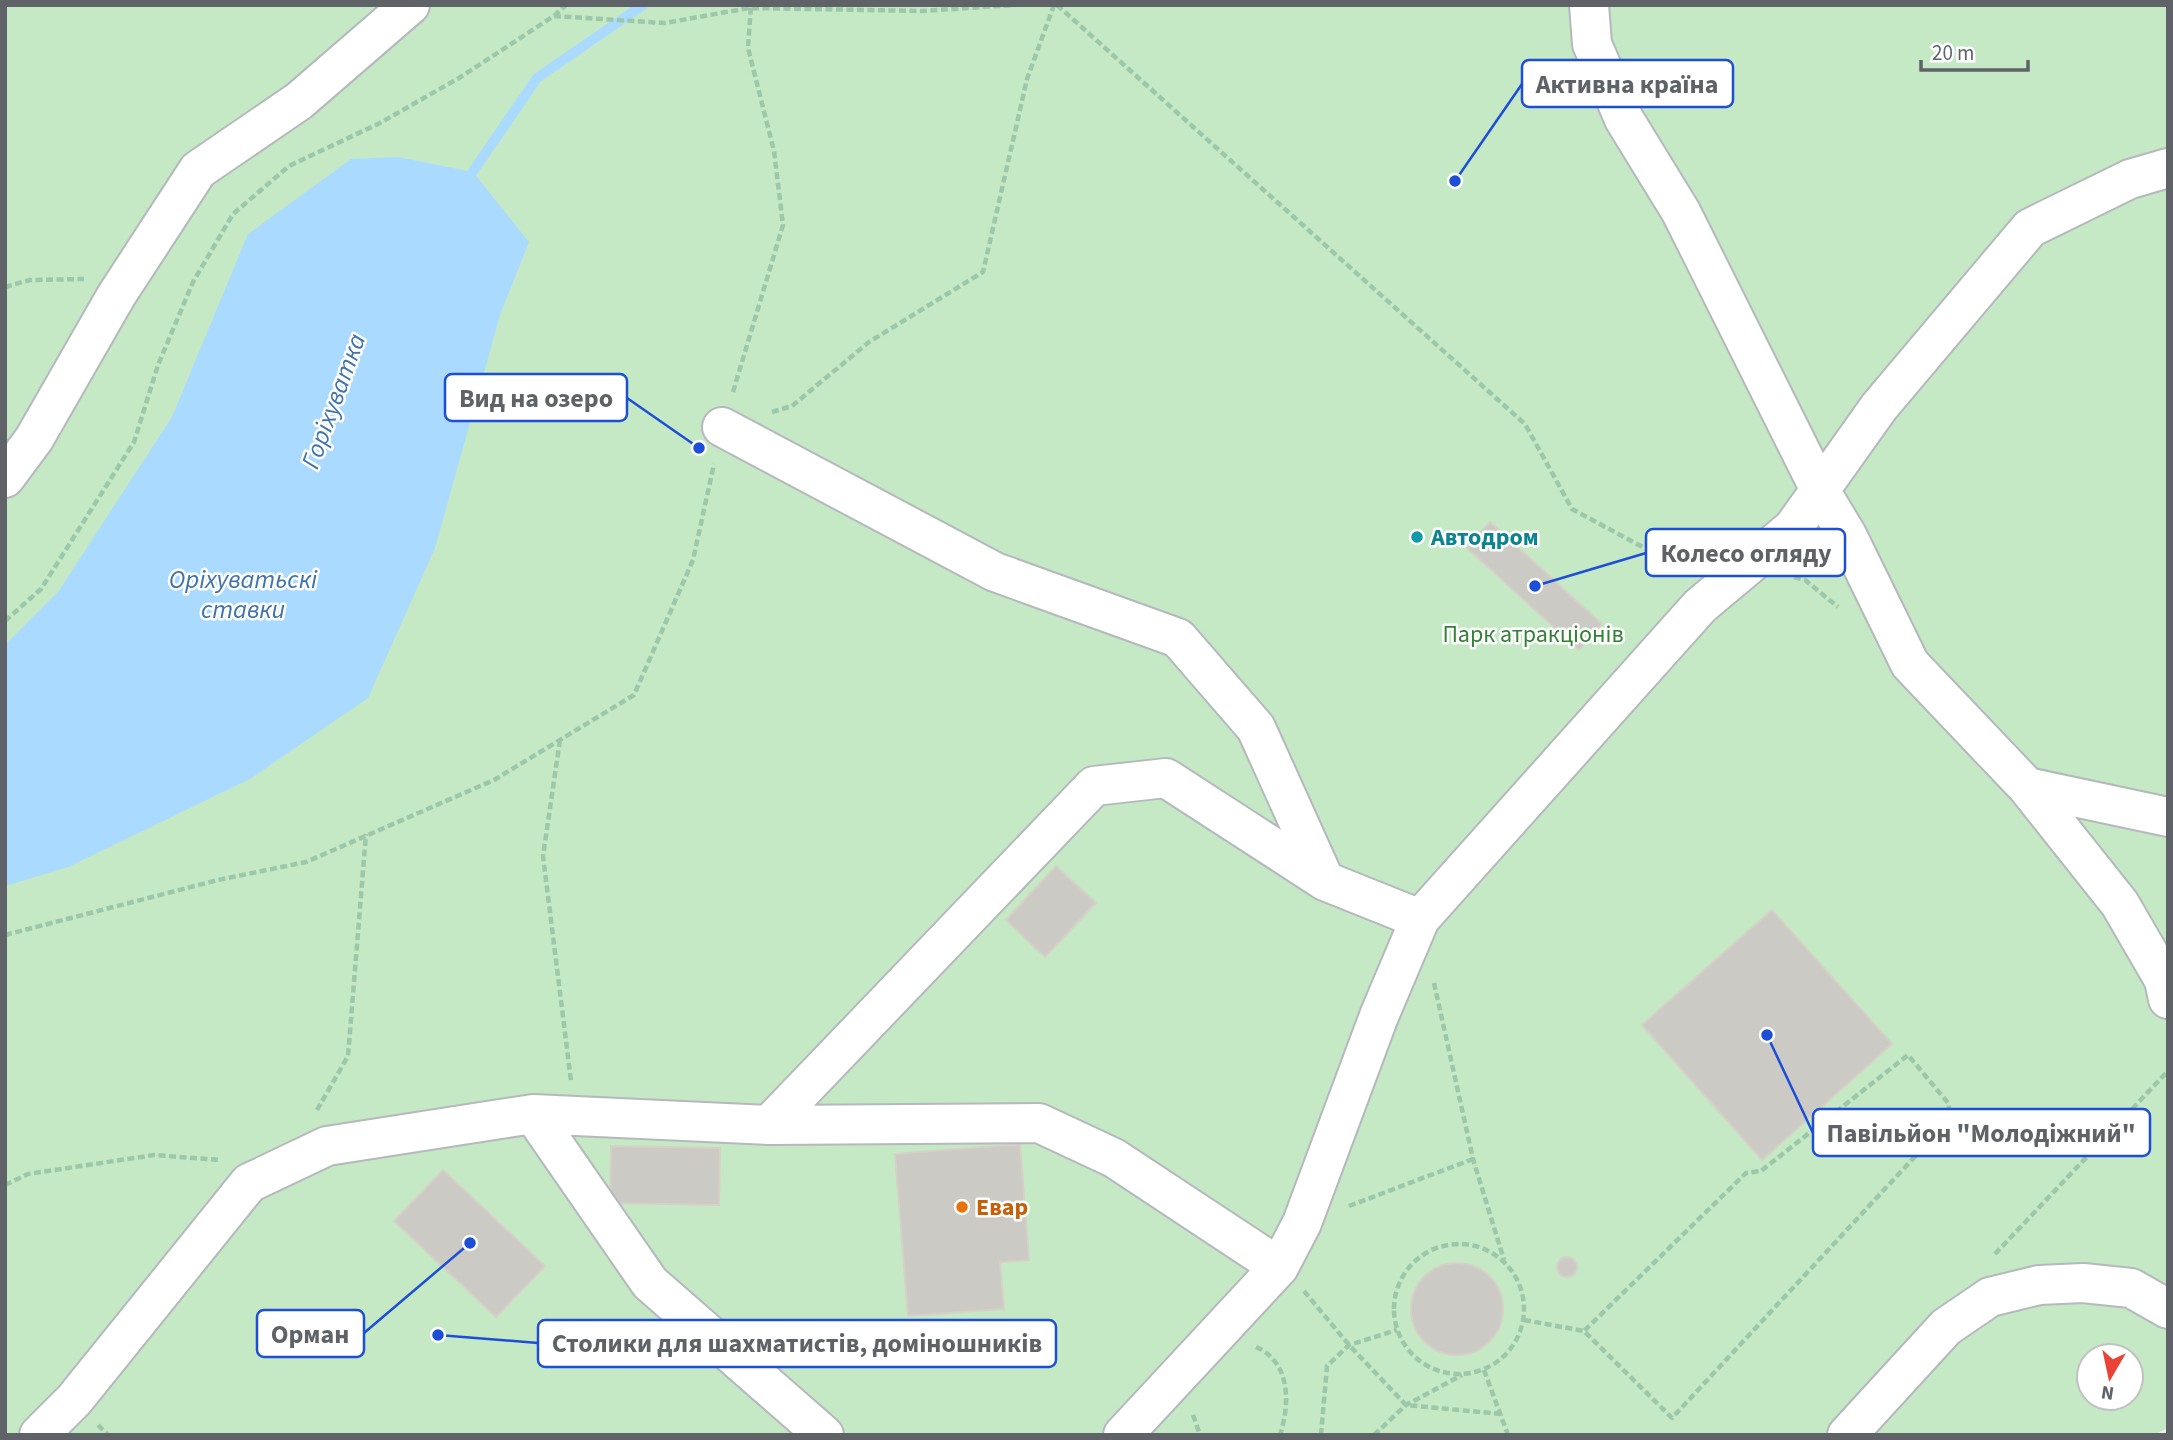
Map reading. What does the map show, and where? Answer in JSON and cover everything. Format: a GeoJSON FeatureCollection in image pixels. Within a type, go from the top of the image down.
{"type":"FeatureCollection","features":[{"type":"Feature","properties":{"kind":"street"},"geometry":{"type":"LineString","coordinates":[[5,478],[34,439],[128,278],[198,170],[299,101],[410,5]]}},
{"type":"Feature","properties":{"kind":"street"},"geometry":{"type":"LineString","coordinates":[[1589,5],[1592,44],[1624,119],[1681,212],[1821,492],[1847,535],[1910,664],[2027,787],[2120,904],[2166,982]]}},
{"type":"Feature","properties":{"kind":"street"},"geometry":{"type":"LineString","coordinates":[[1123,1435],[1279,1267],[1302,1223],[1379,1016],[1420,919],[1700,606],[1793,528],[1879,407],[2030,228],[2130,179],[2168,168]]}},
{"type":"Feature","properties":{"kind":"street"},"geometry":{"type":"LineString","coordinates":[[722,427],[995,572],[1178,638],[1256,728],[1325,881]]}},
{"type":"Feature","properties":{"kind":"street"},"geometry":{"type":"LineString","coordinates":[[769,1125],[1094,786],[1166,778],[1325,881],[1420,919]]}},
{"type":"Feature","properties":{"kind":"street"},"geometry":{"type":"LineString","coordinates":[[2027,787],[2168,817]]}},
{"type":"Feature","properties":{"kind":"street"},"geometry":{"type":"LineString","coordinates":[[533,1114],[650,1283],[824,1435]]}},
{"type":"Feature","properties":{"kind":"street"},"geometry":{"type":"LineString","coordinates":[[38,1435],[74,1400],[249,1183],[327,1146],[533,1114],[769,1125],[1039,1123],[1114,1158],[1279,1267]]}},
{"type":"Feature","properties":{"kind":"street"},"geometry":{"type":"LineString","coordinates":[[1847,1435],[1946,1327],[1990,1297],[2039,1284],[2083,1283],[2131,1288],[2168,1309]]}},
{"type":"Feature","properties":{"kind":"path"},"geometry":{"type":"LineString","coordinates":[[5,621],[41,589],[134,442],[158,365],[193,282],[233,214],[289,166],[380,123],[459,78],[554,16],[566,5]]}},
{"type":"Feature","properties":{"kind":"path"},"geometry":{"type":"LineString","coordinates":[[554,16],[665,23],[750,7],[923,11],[1014,5]]}},
{"type":"Feature","properties":{"kind":"path"},"geometry":{"type":"LineString","coordinates":[[722,427],[792,406],[869,342],[983,272],[1027,79],[1056,5],[1525,424],[1572,509],[1722,590]]}},
{"type":"Feature","properties":{"kind":"path"},"geometry":{"type":"LineString","coordinates":[[5,935],[218,880],[306,862],[366,833],[494,780],[634,695],[693,560],[722,427],[783,225],[774,151],[748,48],[750,7]]}},
{"type":"Feature","properties":{"kind":"path"},"geometry":{"type":"LineString","coordinates":[[5,287],[30,280],[128,278]]}},
{"type":"Feature","properties":{"kind":"path"},"geometry":{"type":"LineString","coordinates":[[1751,565],[1805,580],[1847,614]]}},
{"type":"Feature","properties":{"kind":"path"},"geometry":{"type":"LineString","coordinates":[[560,740],[543,856],[576,1116]]}},
{"type":"Feature","properties":{"kind":"path"},"geometry":{"type":"LineString","coordinates":[[316,1112],[348,1056],[366,833]]}},
{"type":"Feature","properties":{"kind":"path"},"geometry":{"type":"LineString","coordinates":[[1432,972],[1473,1160],[1504,1260]]}},
{"type":"Feature","properties":{"kind":"path"},"geometry":{"type":"LineString","coordinates":[[1524,1320],[1584,1331],[1672,1418],[1948,1121],[1949,1104],[1908,1055],[1761,1171],[1746,1173],[1584,1331]]}},
{"type":"Feature","properties":{"kind":"path"},"geometry":{"type":"LineString","coordinates":[[1995,1254],[2168,1071]]}},
{"type":"Feature","properties":{"kind":"path"},"geometry":{"type":"LineString","coordinates":[[5,1185],[28,1174],[154,1156],[288,1164]]}},
{"type":"Feature","properties":{"kind":"path"},"geometry":{"type":"LineString","coordinates":[[1302,1223],[1473,1160]]}},
{"type":"Feature","properties":{"kind":"path"},"geometry":{"type":"LineString","coordinates":[[1465,1243],[1486,1248],[1504,1260],[1518,1278],[1524,1299],[1524,1320],[1516,1341],[1503,1358],[1484,1370],[1462,1374],[1441,1372],[1422,1363],[1406,1349],[1397,1330],[1393,1308],[1396,1287],[1407,1268],[1423,1254],[1443,1245],[1465,1243]]}},
{"type":"Feature","properties":{"kind":"path"},"geometry":{"type":"LineString","coordinates":[[1279,1267],[1299,1285],[1349,1345],[1406,1405],[1501,1414]]}},
{"type":"Feature","properties":{"kind":"path"},"geometry":{"type":"LineString","coordinates":[[1321,1435],[1327,1366],[1349,1345],[1397,1330]]}},
{"type":"Feature","properties":{"kind":"path"},"geometry":{"type":"LineString","coordinates":[[1250,1345],[1260,1348],[1275,1361],[1286,1383],[1286,1405],[1280,1435]]}},
{"type":"Feature","properties":{"kind":"path"},"geometry":{"type":"LineString","coordinates":[[1484,1370],[1508,1435]]}},
{"type":"Feature","properties":{"kind":"path"},"geometry":{"type":"LineString","coordinates":[[1374,1435],[1406,1405],[1462,1374]]}},
{"type":"Feature","properties":{"kind":"path"},"geometry":{"type":"LineString","coordinates":[[1190,1410],[1201,1430],[1200,1435]]}},
{"type":"Feature","properties":{"kind":"green space","name":"Парк атракціонів"},"geometry":{"type":"Polygon","coordinates":[[[5,5],[2168,5],[2168,1428],[2153,1435],[5,1435],[5,5]]]}},
{"type":"Feature","properties":{"kind":"water","name":"Оріхуватьскі ставки"},"geometry":{"type":"Polygon","coordinates":[[[398,157],[473,172],[529,242],[500,315],[435,548],[368,698],[250,779],[68,867],[5,886],[5,645],[58,592],[172,417],[248,234],[351,159],[398,157]]]}},
{"type":"Feature","properties":{"kind":"building"},"geometry":{"type":"Polygon","coordinates":[[[1490,522],[1602,624],[1579,650],[1467,548],[1490,522]]]}},
{"type":"Feature","properties":{"kind":"building"},"geometry":{"type":"Polygon","coordinates":[[[1056,866],[1096,903],[1045,957],[1006,920],[1056,866]]]}},
{"type":"Feature","properties":{"kind":"building"},"geometry":{"type":"Polygon","coordinates":[[[1772,910],[1892,1044],[1762,1160],[1642,1025],[1772,910]]]}},
{"type":"Feature","properties":{"kind":"building","name":"Евар"},"geometry":{"type":"Polygon","coordinates":[[[1020,1144],[1029,1260],[1000,1262],[1004,1309],[908,1316],[895,1154],[1020,1144]]]}},
{"type":"Feature","properties":{"kind":"building"},"geometry":{"type":"Polygon","coordinates":[[[611,1146],[720,1148],[719,1205],[610,1203],[611,1146]]]}},
{"type":"Feature","properties":{"kind":"building"},"geometry":{"type":"Polygon","coordinates":[[[443,1170],[545,1266],[496,1317],[394,1221],[443,1170]]]}},
{"type":"Feature","properties":{"kind":"building"},"geometry":{"type":"Polygon","coordinates":[[[1567,1257],[1574,1260],[1577,1267],[1574,1274],[1567,1277],[1560,1274],[1557,1267],[1560,1260],[1567,1257]]]}},
{"type":"Feature","properties":{"kind":"building"},"geometry":{"type":"Polygon","coordinates":[[[1457,1263],[1475,1267],[1489,1277],[1499,1291],[1503,1309],[1499,1327],[1489,1341],[1475,1351],[1457,1355],[1439,1351],[1425,1341],[1415,1327],[1411,1309],[1415,1291],[1425,1277],[1439,1267],[1457,1263]]]}},
{"type":"Feature","properties":{"kind":"waterway","name":"Горіхуватка"},"geometry":{"type":"LineString","coordinates":[[465,183],[537,78],[643,5]]}},
{"type":"Feature","properties":{"kind":"place","name":"Активна країна"},"geometry":{"type":"Point","coordinates":[1455,181]}},
{"type":"Feature","properties":{"kind":"place","name":"Вид на озеро"},"geometry":{"type":"Point","coordinates":[699,448]}},
{"type":"Feature","properties":{"kind":"place","name":"Автодром"},"geometry":{"type":"Point","coordinates":[1417,537]}},
{"type":"Feature","properties":{"kind":"place","name":"Колесо огляду"},"geometry":{"type":"Point","coordinates":[1535,586]}},
{"type":"Feature","properties":{"kind":"place","name":"Павільйон \"Молодіжний\""},"geometry":{"type":"Point","coordinates":[1767,1035]}},
{"type":"Feature","properties":{"kind":"place","name":"Евар"},"geometry":{"type":"Point","coordinates":[962,1207]}},
{"type":"Feature","properties":{"kind":"place","name":"Орман"},"geometry":{"type":"Point","coordinates":[470,1243]}},
{"type":"Feature","properties":{"kind":"place","name":"Столики для шахматистів, доміношників"},"geometry":{"type":"Point","coordinates":[438,1335]}}]}
